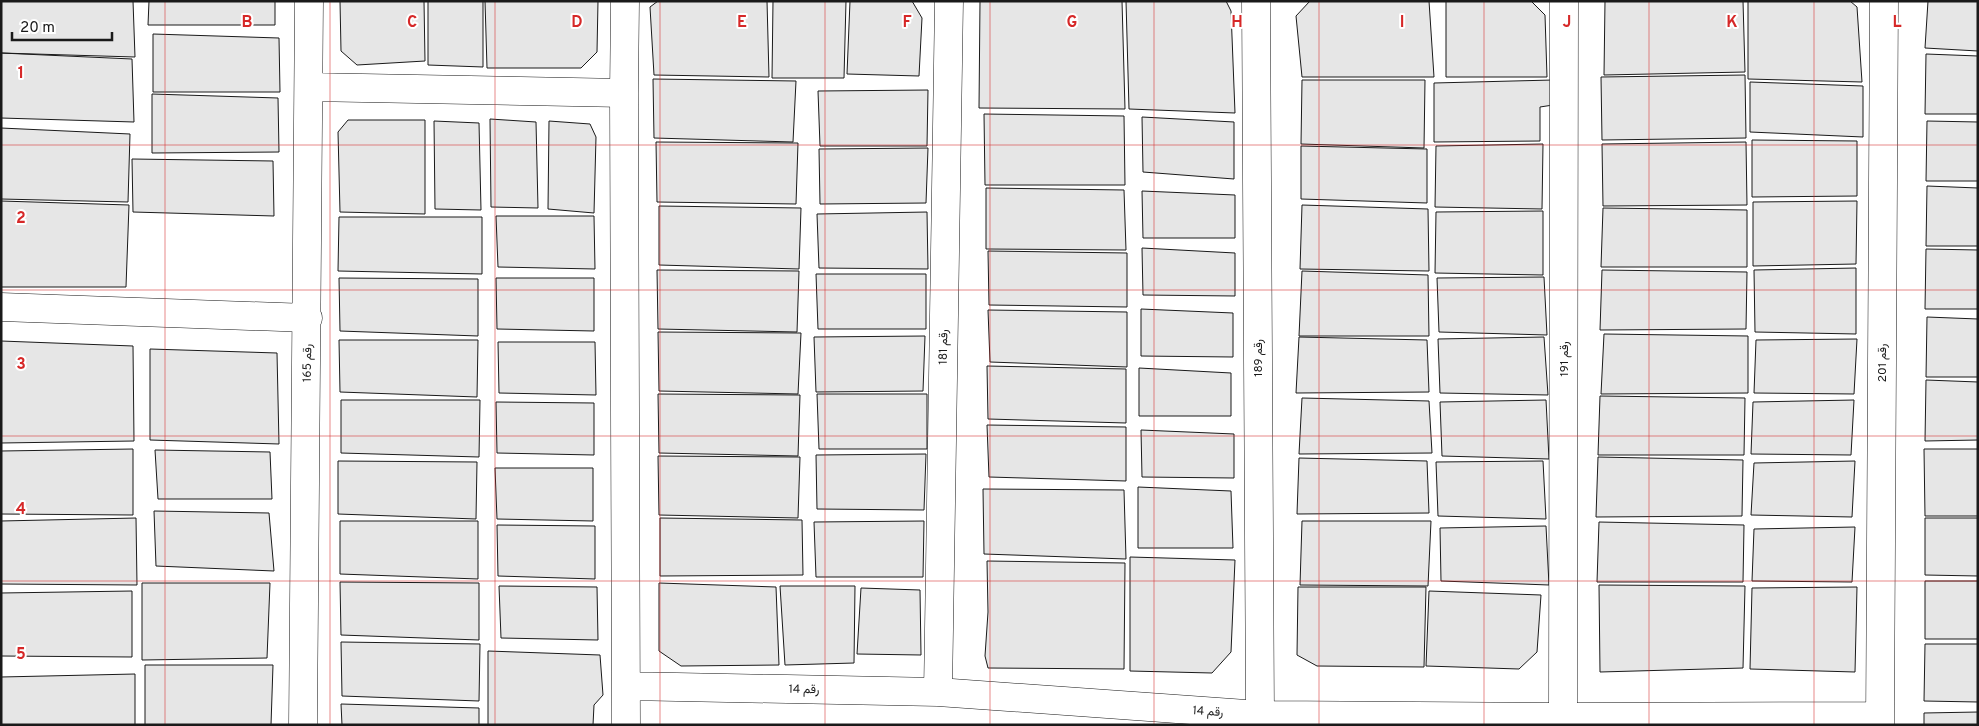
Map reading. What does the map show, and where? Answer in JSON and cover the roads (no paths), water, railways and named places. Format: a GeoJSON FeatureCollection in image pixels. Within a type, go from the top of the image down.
{"type":"FeatureCollection","features":[{"type":"Feature","properties":{"kind":"street","name":"رقم 165"},"geometry":{"type":"LineString","coordinates":[[303,725],[308,318],[309,1]]}},
{"type":"Feature","properties":{"kind":"street"},"geometry":{"type":"LineString","coordinates":[[625,1],[626,725]]}},
{"type":"Feature","properties":{"kind":"street","name":"رقم 181"},"geometry":{"type":"LineString","coordinates":[[938,692],[949,1]]}},
{"type":"Feature","properties":{"kind":"street","name":"رقم 189"},"geometry":{"type":"LineString","coordinates":[[1256,1],[1260,715]]}},
{"type":"Feature","properties":{"kind":"street","name":"رقم 191"},"geometry":{"type":"LineString","coordinates":[[1563,717],[1564,1]]}},
{"type":"Feature","properties":{"kind":"street","name":"رقم 201"},"geometry":{"type":"LineString","coordinates":[[1880,720],[1884,1]]}},
{"type":"Feature","properties":{"kind":"street"},"geometry":{"type":"LineString","coordinates":[[309,87],[624,93]]}},
{"type":"Feature","properties":{"kind":"street"},"geometry":{"type":"LineString","coordinates":[[1,307],[308,318]]}},
{"type":"Feature","properties":{"kind":"street","name":"رقم 14"},"geometry":{"type":"LineString","coordinates":[[626,686],[938,692],[1260,715],[1880,720]]}}]}
